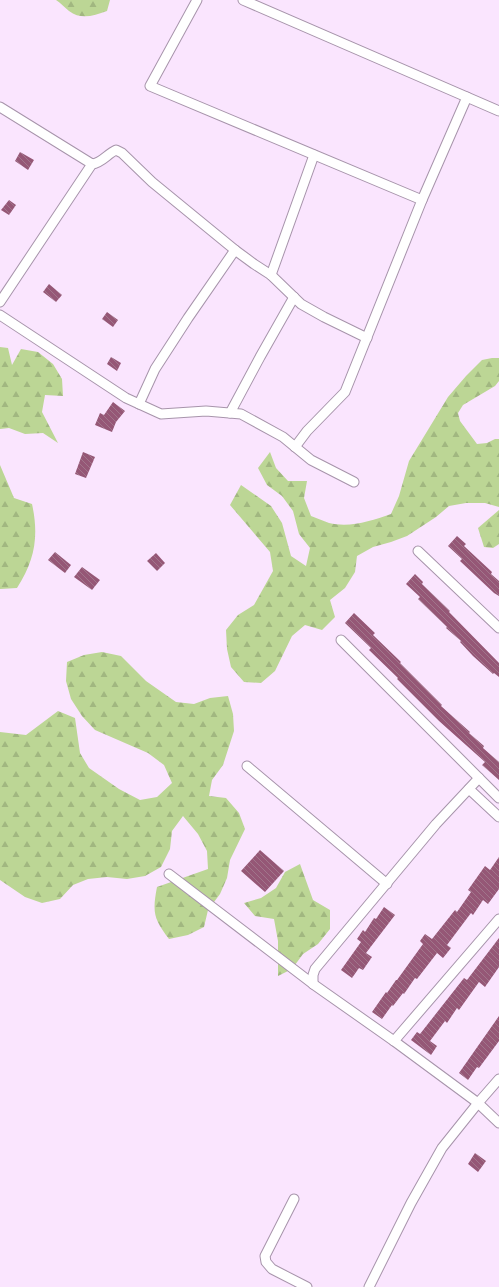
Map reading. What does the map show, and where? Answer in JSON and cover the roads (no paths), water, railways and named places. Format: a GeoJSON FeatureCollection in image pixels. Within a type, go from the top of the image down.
{"type":"FeatureCollection","features":[{"type":"Feature","properties":{"kind":"street"},"geometry":{"type":"LineString","coordinates":[[197,0],[150,86],[422,200]]}},
{"type":"Feature","properties":{"kind":"street"},"geometry":{"type":"LineString","coordinates":[[243,0],[499,111]]}},
{"type":"Feature","properties":{"kind":"street"},"geometry":{"type":"LineString","coordinates":[[295,447],[307,431],[345,392],[422,200],[467,97]]}},
{"type":"Feature","properties":{"kind":"street"},"geometry":{"type":"LineString","coordinates":[[0,107],[92,164],[98,163],[110,152],[116,150],[122,153],[152,182],[235,250],[271,275],[301,304],[324,318],[367,338]]}},
{"type":"Feature","properties":{"kind":"street"},"geometry":{"type":"LineString","coordinates":[[271,275],[314,156]]}},
{"type":"Feature","properties":{"kind":"street"},"geometry":{"type":"LineString","coordinates":[[0,302],[92,164]]}},
{"type":"Feature","properties":{"kind":"street"},"geometry":{"type":"LineString","coordinates":[[139,404],[155,369],[235,250]]}},
{"type":"Feature","properties":{"kind":"street"},"geometry":{"type":"LineString","coordinates":[[230,414],[294,297]]}},
{"type":"Feature","properties":{"kind":"street"},"geometry":{"type":"LineString","coordinates":[[0,315],[126,398],[161,414],[206,411],[241,414],[283,437],[311,460],[354,482]]}},
{"type":"Feature","properties":{"kind":"street"},"geometry":{"type":"LineString","coordinates":[[418,551],[499,628]]}},
{"type":"Feature","properties":{"kind":"street"},"geometry":{"type":"LineString","coordinates":[[341,640],[499,798]]}},
{"type":"Feature","properties":{"kind":"street"},"geometry":{"type":"LineString","coordinates":[[247,766],[387,884]]}},
{"type":"Feature","properties":{"kind":"street"},"geometry":{"type":"LineString","coordinates":[[313,984],[315,969],[436,824],[479,778]]}},
{"type":"Feature","properties":{"kind":"street"},"geometry":{"type":"LineString","coordinates":[[470,788],[499,817]]}},
{"type":"Feature","properties":{"kind":"street"},"geometry":{"type":"LineString","coordinates":[[169,874],[313,984],[394,1040],[478,1103],[499,1123]]}},
{"type":"Feature","properties":{"kind":"street"},"geometry":{"type":"LineString","coordinates":[[394,1040],[499,919]]}},
{"type":"Feature","properties":{"kind":"street"},"geometry":{"type":"LineString","coordinates":[[369,1287],[411,1203],[442,1148],[499,1079]]}},
{"type":"Feature","properties":{"kind":"street"},"geometry":{"type":"LineString","coordinates":[[294,1199],[265,1256],[266,1262],[272,1269],[306,1287]]}}]}
